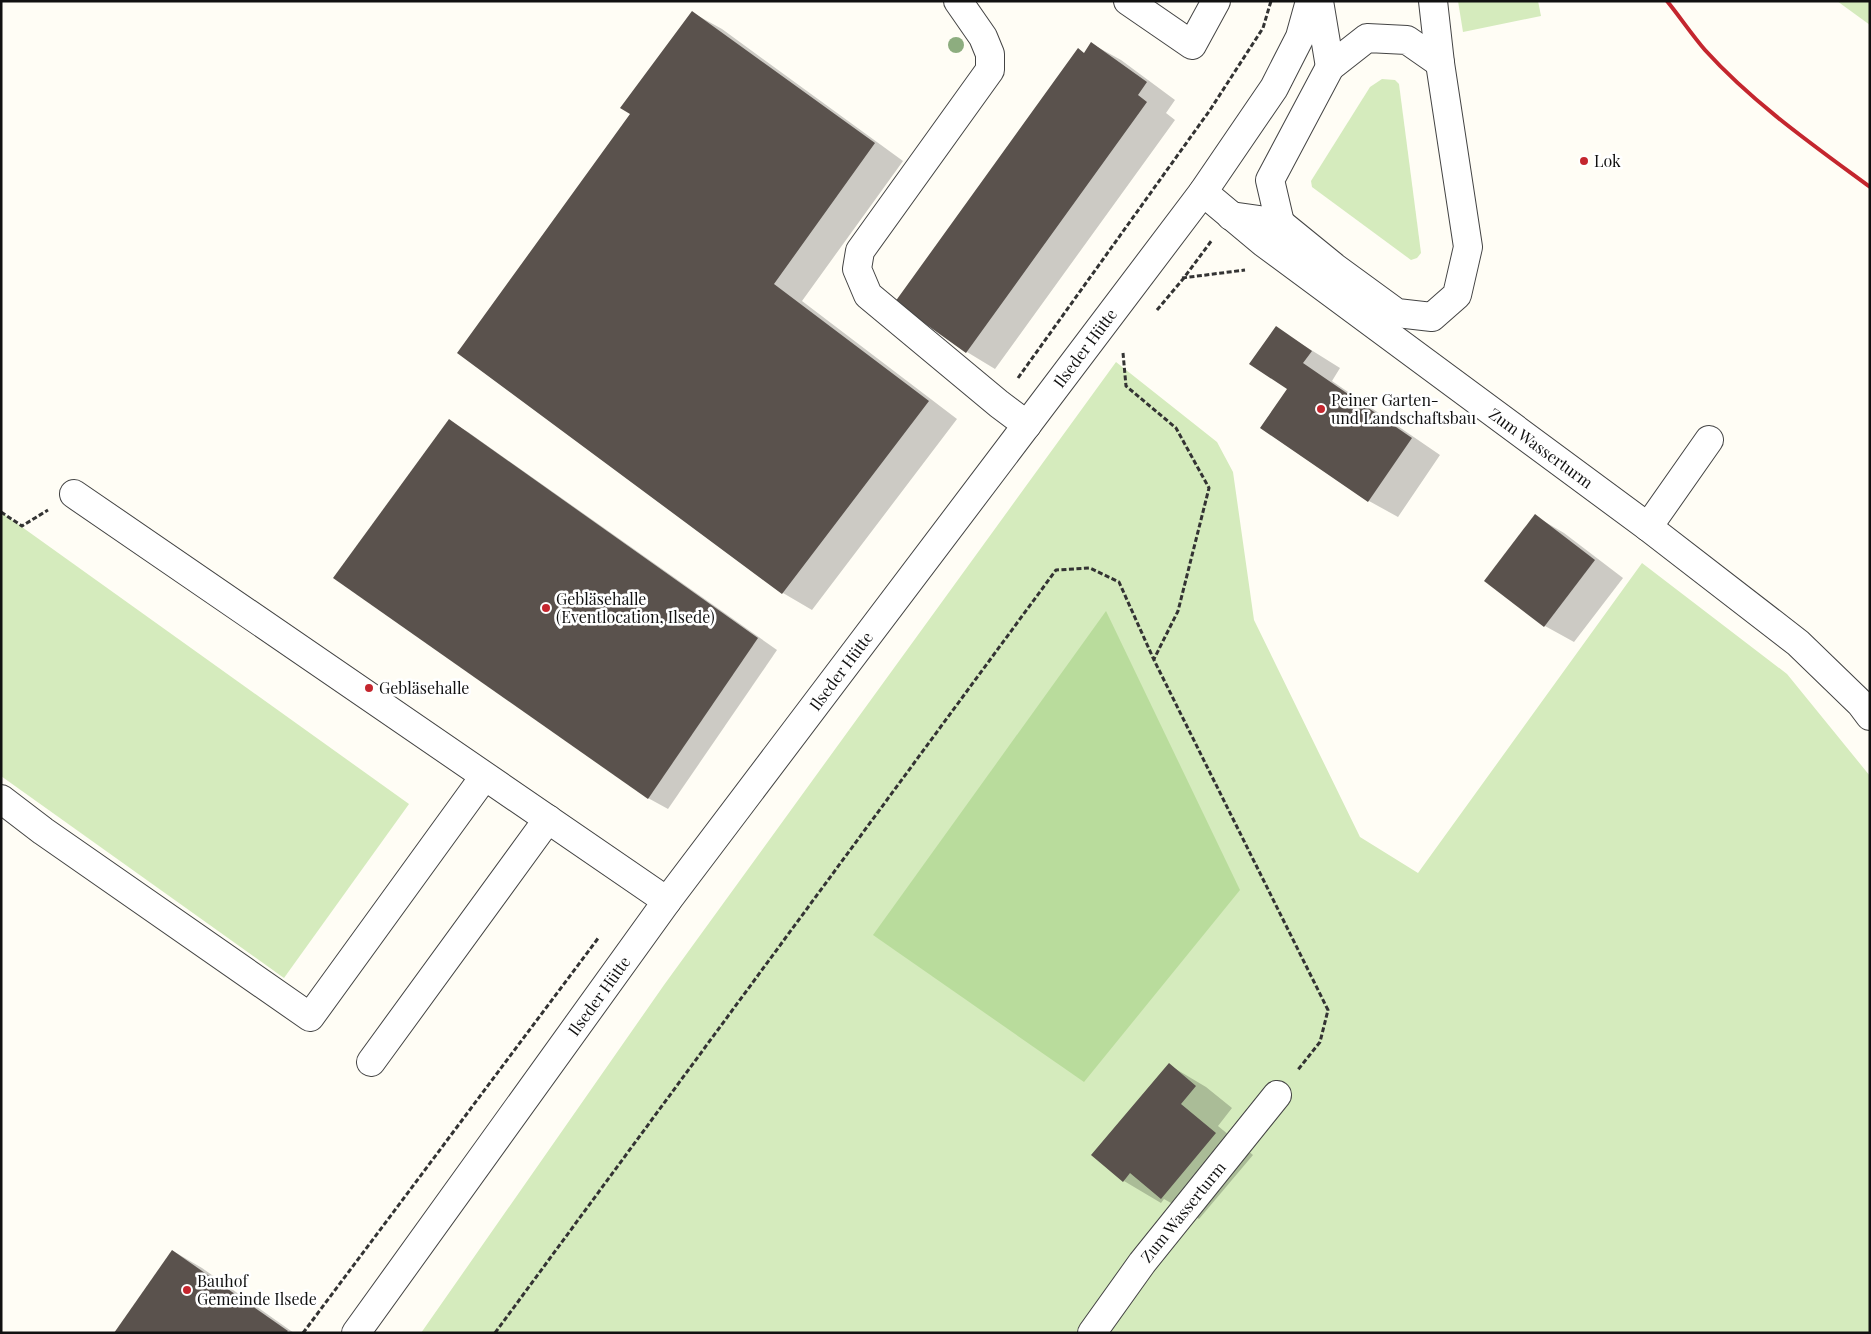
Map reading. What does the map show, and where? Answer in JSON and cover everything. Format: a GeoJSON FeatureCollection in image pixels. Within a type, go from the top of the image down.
{"type":"FeatureCollection","features":[{"type":"Feature","properties":{"kind":"street"},"geometry":{"type":"LineString","coordinates":[[958,1],[983,37],[990,54],[990,70],[860,251],[857,269],[868,295],[1027,425]]}},
{"type":"Feature","properties":{"kind":"street"},"geometry":{"type":"LineString","coordinates":[[1128,1],[1192,45],[1216,1]]}},
{"type":"Feature","properties":{"kind":"street","name":"Ilseder Hütte"},"geometry":{"type":"LineString","coordinates":[[356,1333],[667,901],[1203,192],[1274,88],[1300,37],[1310,1]]}},
{"type":"Feature","properties":{"kind":"street"},"geometry":{"type":"LineString","coordinates":[[1320,1],[1330,67]]}},
{"type":"Feature","properties":{"kind":"street"},"geometry":{"type":"LineString","coordinates":[[1230,216],[1280,223],[1334,267],[1397,313],[1432,317],[1457,295],[1468,247],[1440,63],[1433,1]]}},
{"type":"Feature","properties":{"kind":"street"},"geometry":{"type":"LineString","coordinates":[[1280,223],[1270,180],[1330,67],[1367,38],[1407,40],[1440,63]]}},
{"type":"Feature","properties":{"kind":"street","name":"Zum Wasserturm"},"geometry":{"type":"LineString","coordinates":[[1203,192],[1264,243],[1648,527],[1798,643],[1861,704],[1870,716]]}},
{"type":"Feature","properties":{"kind":"street"},"geometry":{"type":"LineString","coordinates":[[1648,527],[1709,440]]}},
{"type":"Feature","properties":{"kind":"street"},"geometry":{"type":"LineString","coordinates":[[74,494],[667,901]]}},
{"type":"Feature","properties":{"kind":"street"},"geometry":{"type":"LineString","coordinates":[[1,799],[43,831],[310,1017],[484,777]]}},
{"type":"Feature","properties":{"kind":"street"},"geometry":{"type":"LineString","coordinates":[[371,1062],[548,819]]}},
{"type":"Feature","properties":{"kind":"street","name":"Zum Wasserturm"},"geometry":{"type":"LineString","coordinates":[[1092,1333],[1142,1263],[1277,1095]]}},
{"type":"Feature","properties":{"kind":"path"},"geometry":{"type":"LineString","coordinates":[[1170,166],[1210,110],[1263,28],[1270,1]]}},
{"type":"Feature","properties":{"kind":"path"},"geometry":{"type":"LineString","coordinates":[[1153,315],[1183,279],[1244,270],[1252,276]]}},
{"type":"Feature","properties":{"kind":"path"},"geometry":{"type":"LineString","coordinates":[[1122,351],[1126,386],[1176,428],[1209,488],[1178,611],[1154,660]]}},
{"type":"Feature","properties":{"kind":"path"},"geometry":{"type":"LineString","coordinates":[[1,512],[22,526],[74,494]]}},
{"type":"Feature","properties":{"kind":"path"},"geometry":{"type":"LineString","coordinates":[[495,1333],[1056,570],[1090,568],[1119,582],[1154,660],[1328,1010],[1320,1042],[1277,1095]]}},
{"type":"Feature","properties":{"kind":"green space"},"geometry":{"type":"Polygon","coordinates":[[[1458,1],[1538,1],[1541,16],[1463,32],[1458,1]]]}},
{"type":"Feature","properties":{"kind":"green space"},"geometry":{"type":"Polygon","coordinates":[[[1837,1],[1870,1],[1870,25],[1837,1]]]}},
{"type":"Feature","properties":{"kind":"green space"},"geometry":{"type":"Polygon","coordinates":[[[1382,79],[1395,80],[1399,84],[1421,253],[1417,258],[1411,260],[1312,187],[1311,181],[1370,87],[1382,79]]]}},
{"type":"Feature","properties":{"kind":"green space"},"geometry":{"type":"Polygon","coordinates":[[[1116,362],[1217,442],[1233,472],[1254,620],[1360,837],[1418,873],[1642,563],[1787,674],[1870,776],[1870,1333],[421,1333],[664,985],[1116,362]]]}},
{"type":"Feature","properties":{"kind":"green space"},"geometry":{"type":"Polygon","coordinates":[[[1,512],[409,804],[284,978],[1,776],[1,512]]]}},
{"type":"Feature","properties":{"kind":"green space"},"geometry":{"type":"Polygon","coordinates":[[[1106,611],[1240,890],[1084,1082],[873,935],[1106,611]]]}},
{"type":"Feature","properties":{"kind":"building"},"geometry":{"type":"Polygon","coordinates":[[[692,11],[875,143],[774,284],[929,401],[782,594],[457,353],[630,114],[620,108],[692,11]]]}},
{"type":"Feature","properties":{"kind":"building"},"geometry":{"type":"Polygon","coordinates":[[[1091,42],[1147,82],[1138,95],[1147,102],[966,353],[895,302],[1078,48],[1084,53],[1091,42]]]}},
{"type":"Feature","properties":{"kind":"building","name":"Peiner Garten- und Landschaftsbau"},"geometry":{"type":"Polygon","coordinates":[[[1276,326],[1312,351],[1303,363],[1412,438],[1368,502],[1260,428],[1287,389],[1249,364],[1276,326]]]}},
{"type":"Feature","properties":{"kind":"building","name":"Gebläsehalle (Eventlocation, Ilsede)"},"geometry":{"type":"Polygon","coordinates":[[[449,419],[758,638],[648,799],[333,578],[449,419]]]}},
{"type":"Feature","properties":{"kind":"building"},"geometry":{"type":"Polygon","coordinates":[[[1535,514],[1595,560],[1544,627],[1484,581],[1535,514]]]}},
{"type":"Feature","properties":{"kind":"building"},"geometry":{"type":"Polygon","coordinates":[[[1169,1063],[1196,1086],[1181,1104],[1216,1133],[1161,1199],[1130,1173],[1123,1182],[1091,1155],[1169,1063]]]}},
{"type":"Feature","properties":{"kind":"building","name":"Bauhof Gemeinde Ilsede"},"geometry":{"type":"Polygon","coordinates":[[[172,1250],[288,1331],[286,1333],[114,1333],[172,1250]]]}},
{"type":"Feature","properties":{"kind":"railway"},"geometry":{"type":"LineString","coordinates":[[1667,1],[1705,50],[1743,88],[1784,123],[1870,187]]}},
{"type":"Feature","properties":{"kind":"place","name":"Lok"},"geometry":{"type":"Point","coordinates":[1584,161]}},
{"type":"Feature","properties":{"kind":"place","name":"Peiner Garten- und Landschaftsbau"},"geometry":{"type":"Point","coordinates":[1321,409]}},
{"type":"Feature","properties":{"kind":"place","name":"Gebläsehalle (Eventlocation, Ilsede)"},"geometry":{"type":"Point","coordinates":[546,608]}},
{"type":"Feature","properties":{"kind":"place","name":"Gebläsehalle"},"geometry":{"type":"Point","coordinates":[369,688]}},
{"type":"Feature","properties":{"kind":"place","name":"Bauhof Gemeinde Ilsede"},"geometry":{"type":"Point","coordinates":[187,1290]}}]}
